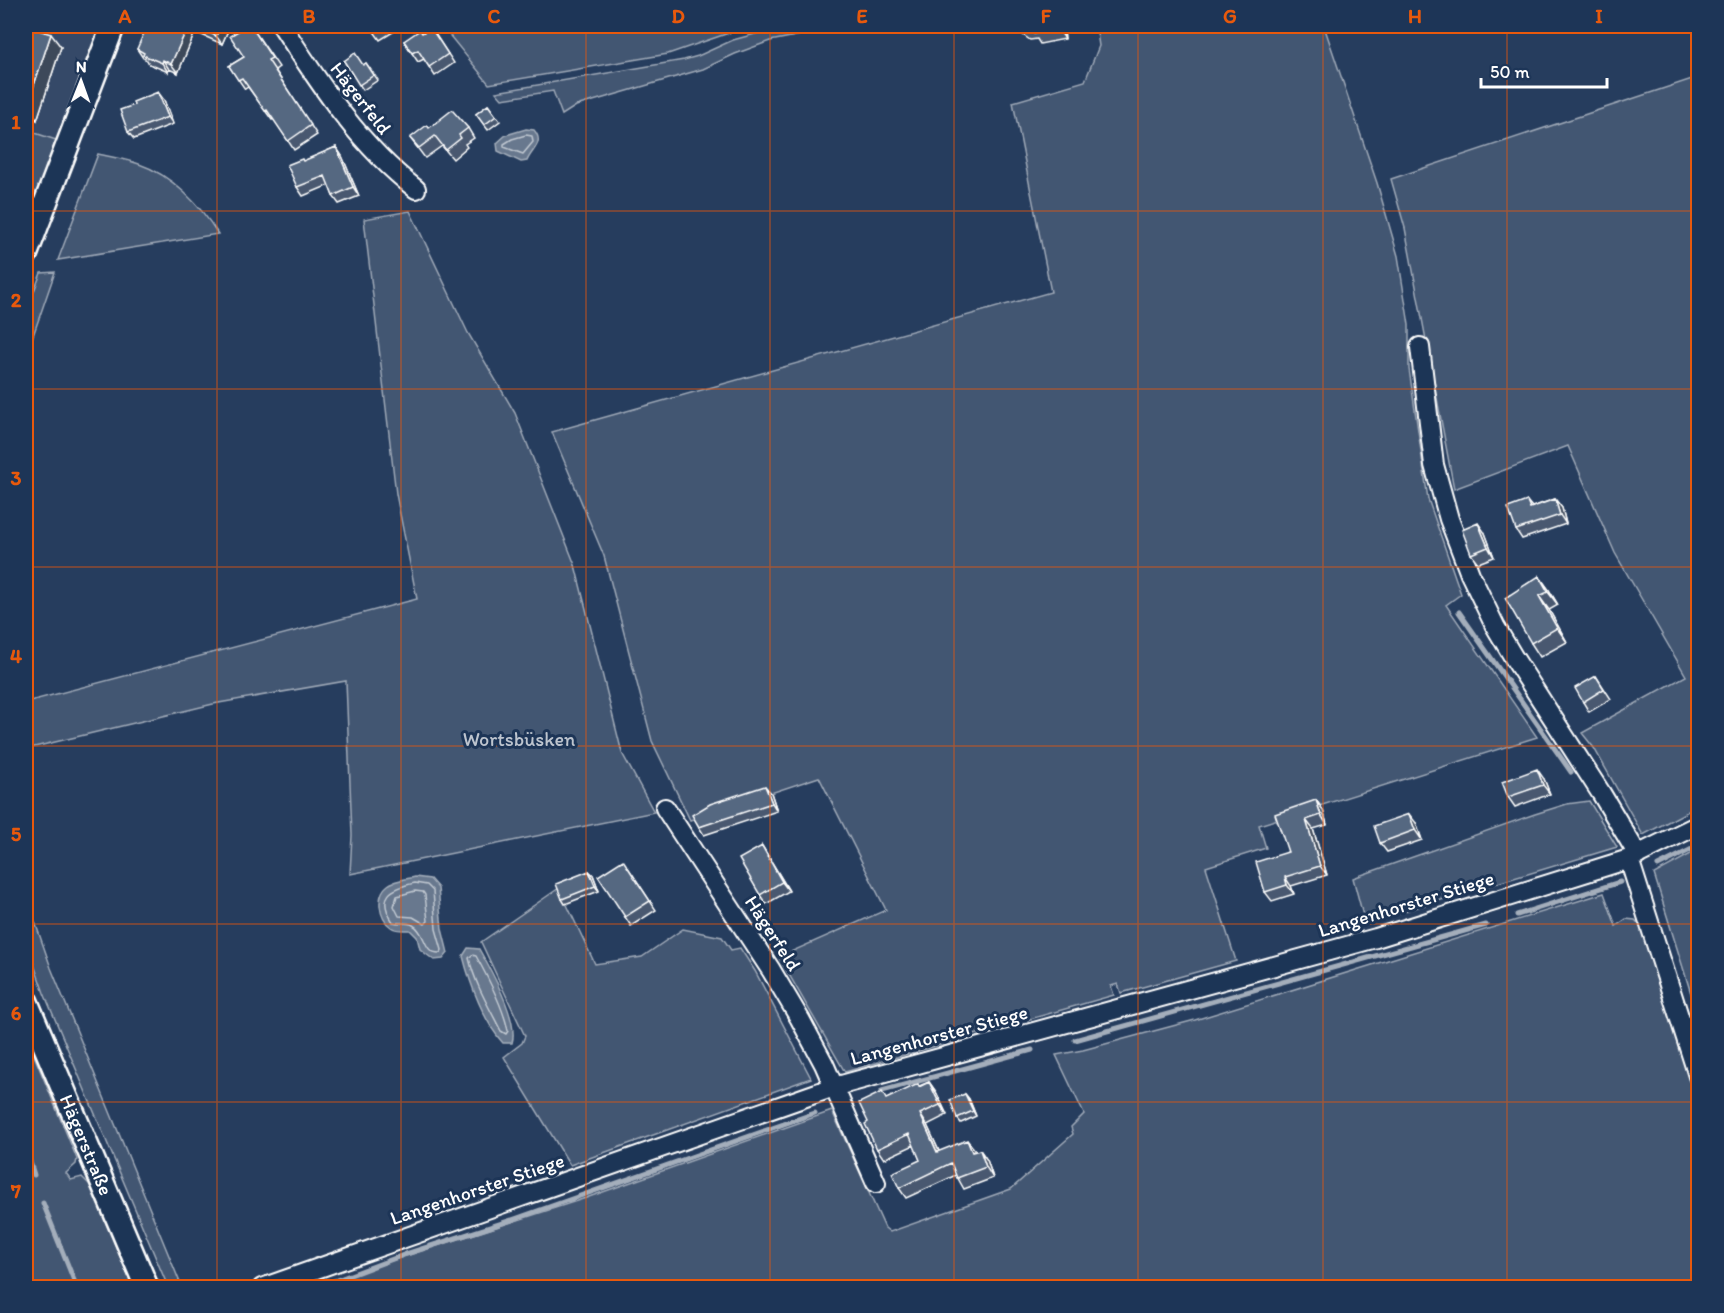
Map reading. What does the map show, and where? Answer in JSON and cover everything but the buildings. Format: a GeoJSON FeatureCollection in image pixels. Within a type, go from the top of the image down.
{"type":"FeatureCollection","features":[{"type":"Feature","properties":{"kind":"main road"},"geometry":{"type":"LineString","coordinates":[[26,254],[114,26]]}},
{"type":"Feature","properties":{"kind":"main road","name":"Hägerstraße"},"geometry":{"type":"LineString","coordinates":[[26,1001],[147,1287]]}},
{"type":"Feature","properties":{"kind":"street","name":"Hägerfeld"},"geometry":{"type":"LineString","coordinates":[[282,26],[342,116],[398,175],[416,189]]}},
{"type":"Feature","properties":{"kind":"street"},"geometry":{"type":"LineString","coordinates":[[1420,347],[1434,465],[1449,519],[1470,574],[1495,626],[1596,785],[1634,857],[1698,1076]]}},
{"type":"Feature","properties":{"kind":"street","name":"Hägerfeld"},"geometry":{"type":"LineString","coordinates":[[665,808],[771,970],[800,1019],[834,1087],[876,1183]]}},
{"type":"Feature","properties":{"kind":"street","name":"Langenhorster Stiege"},"geometry":{"type":"LineString","coordinates":[[262,1287],[834,1087],[1376,938],[1634,857],[1698,825]]}},
{"type":"Feature","properties":{"kind":"shaded area"},"geometry":{"type":"Polygon","coordinates":[[[26,26],[101,26],[59,141],[26,130],[26,26]]]}},
{"type":"Feature","properties":{"kind":"green space"},"geometry":{"type":"Polygon","coordinates":[[[442,26],[749,26],[668,54],[489,84],[442,26]]]}},
{"type":"Feature","properties":{"kind":"green space"},"geometry":{"type":"Polygon","coordinates":[[[785,26],[848,26],[770,41],[703,69],[576,106],[562,115],[553,91],[502,99],[496,92],[684,60],[733,40],[785,26]]]}},
{"type":"Feature","properties":{"kind":"green space"},"geometry":{"type":"Polygon","coordinates":[[[1096,26],[1324,26],[1377,183],[1398,256],[1409,325],[1409,369],[1428,499],[1461,594],[1446,605],[1537,737],[1259,825],[1266,848],[1206,867],[1236,961],[1121,993],[1118,984],[1111,986],[1114,995],[845,1072],[779,957],[886,910],[819,777],[690,820],[652,741],[604,556],[552,432],[1051,292],[1013,102],[1085,81],[1099,46],[1096,26]]]}},
{"type":"Feature","properties":{"kind":"green space"},"geometry":{"type":"Polygon","coordinates":[[[1698,77],[1698,806],[1643,835],[1594,748],[1582,733],[1686,676],[1615,553],[1568,446],[1454,489],[1405,228],[1391,179],[1698,77]]]}},
{"type":"Feature","properties":{"kind":"green space"},"geometry":{"type":"Polygon","coordinates":[[[26,130],[56,140],[26,223],[26,130]]]}},
{"type":"Feature","properties":{"kind":"green space"},"geometry":{"type":"Polygon","coordinates":[[[98,154],[134,162],[174,183],[203,212],[218,234],[58,260],[98,154]]]}},
{"type":"Feature","properties":{"kind":"green space","name":"Wortsbüsken"},"geometry":{"type":"Polygon","coordinates":[[[410,211],[468,333],[515,413],[575,565],[622,753],[654,812],[350,874],[352,835],[346,681],[213,704],[26,749],[26,702],[417,599],[396,494],[364,219],[410,211]]]}},
{"type":"Feature","properties":{"kind":"green space"},"geometry":{"type":"Polygon","coordinates":[[[55,272],[26,356],[26,312],[41,273],[55,272]]]}},
{"type":"Feature","properties":{"kind":"green space"},"geometry":{"type":"Polygon","coordinates":[[[1589,801],[1617,847],[1365,923],[1353,878],[1535,814],[1567,804],[1589,801]]]}},
{"type":"Feature","properties":{"kind":"green space"},"geometry":{"type":"Polygon","coordinates":[[[1698,850],[1698,1016],[1654,874],[1698,850]]]}},
{"type":"Feature","properties":{"kind":"green space"},"geometry":{"type":"Polygon","coordinates":[[[559,888],[595,964],[642,957],[683,929],[722,937],[731,950],[740,948],[755,971],[811,1078],[570,1165],[504,1057],[522,1043],[525,1036],[481,942],[559,888]]]}},
{"type":"Feature","properties":{"kind":"green space"},"geometry":{"type":"Polygon","coordinates":[[[1604,893],[1616,926],[1626,919],[1635,920],[1640,925],[1696,1095],[1693,1108],[1698,1126],[1698,1287],[307,1288],[586,1198],[832,1111],[885,1228],[890,1232],[1011,1189],[1073,1134],[1071,1127],[1084,1114],[1056,1055],[1195,1020],[1604,893]]]}},
{"type":"Feature","properties":{"kind":"green space"},"geometry":{"type":"Polygon","coordinates":[[[26,896],[51,968],[181,1285],[196,1285],[197,1287],[168,1287],[44,993],[26,942],[26,896]]]}},
{"type":"Feature","properties":{"kind":"green space"},"geometry":{"type":"Polygon","coordinates":[[[26,1036],[77,1159],[76,1164],[66,1173],[71,1180],[82,1177],[89,1184],[133,1287],[26,1287],[26,1036]]]}},
{"type":"Feature","properties":{"kind":"water"},"geometry":{"type":"Polygon","coordinates":[[[526,129],[534,130],[538,139],[527,161],[521,162],[498,151],[497,143],[506,135],[526,129]]]}},
{"type":"Feature","properties":{"kind":"water"},"geometry":{"type":"Polygon","coordinates":[[[415,877],[430,879],[438,888],[442,929],[448,953],[443,959],[434,960],[420,949],[417,937],[410,930],[393,928],[381,913],[380,901],[384,889],[394,882],[415,877]]]}},
{"type":"Feature","properties":{"kind":"water"},"geometry":{"type":"Polygon","coordinates":[[[468,948],[479,949],[497,982],[508,1009],[513,1034],[512,1043],[503,1043],[478,1002],[463,956],[468,948]]]}},
{"type":"Feature","properties":{"kind":"waterway"},"geometry":{"type":"LineString","coordinates":[[1459,612],[1571,772]]}},
{"type":"Feature","properties":{"kind":"waterway"},"geometry":{"type":"LineString","coordinates":[[1658,866],[1698,846]]}},
{"type":"Feature","properties":{"kind":"waterway"},"geometry":{"type":"LineString","coordinates":[[1517,915],[1620,882]]}},
{"type":"Feature","properties":{"kind":"waterway"},"geometry":{"type":"LineString","coordinates":[[1075,1040],[1486,925]]}},
{"type":"Feature","properties":{"kind":"waterway"},"geometry":{"type":"LineString","coordinates":[[882,1091],[1032,1050]]}},
{"type":"Feature","properties":{"kind":"waterway"},"geometry":{"type":"LineString","coordinates":[[316,1288],[406,1254],[512,1220],[815,1113]]}},
{"type":"Feature","properties":{"kind":"waterway"},"geometry":{"type":"LineString","coordinates":[[26,1149],[34,1175]]}},
{"type":"Feature","properties":{"kind":"waterway"},"geometry":{"type":"LineString","coordinates":[[43,1203],[77,1288]]}}]}
